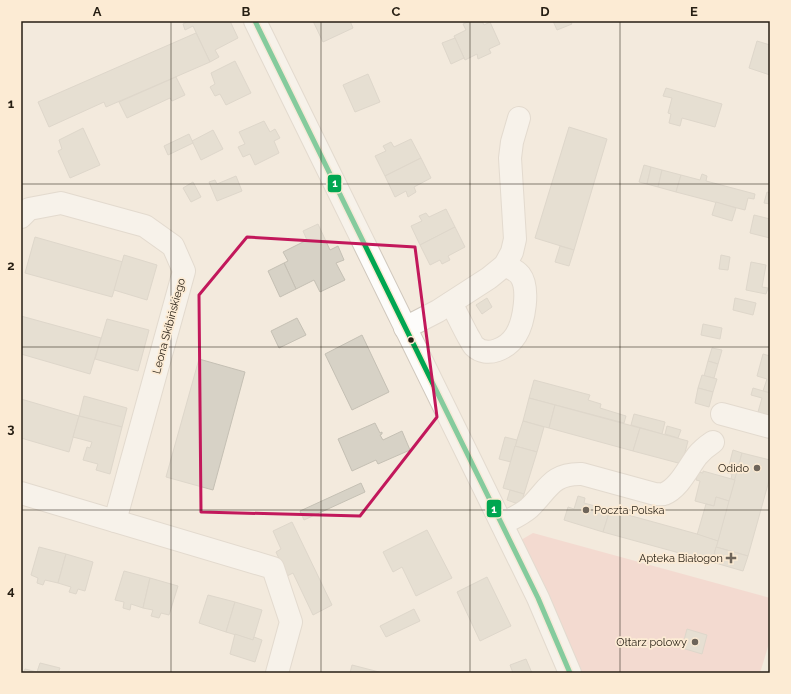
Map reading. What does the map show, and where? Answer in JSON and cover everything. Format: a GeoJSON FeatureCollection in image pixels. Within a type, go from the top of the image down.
{"type":"FeatureCollection","features":[{"type":"Feature","properties":{"kind":"street"},"geometry":{"type":"LineString","coordinates":[[255,21],[538,598],[570,673]]}},
{"type":"Feature","properties":{"kind":"street"},"geometry":{"type":"LineString","coordinates":[[406,328],[451,303],[489,278],[505,265],[512,252],[515,239],[510,158],[512,142],[519,118]]}},
{"type":"Feature","properties":{"kind":"street","name":"Leona Skibińskiego"},"geometry":{"type":"LineString","coordinates":[[21,217],[29,209],[61,203],[145,226],[173,246],[184,271],[115,521]]}},
{"type":"Feature","properties":{"kind":"street"},"geometry":{"type":"LineString","coordinates":[[451,303],[474,346],[481,351],[489,352],[507,345],[516,336],[522,321],[525,305],[525,290],[521,276],[513,269],[505,265]]}},
{"type":"Feature","properties":{"kind":"street"},"geometry":{"type":"LineString","coordinates":[[722,414],[770,427]]}},
{"type":"Feature","properties":{"kind":"street"},"geometry":{"type":"LineString","coordinates":[[502,524],[529,508],[547,487],[559,478],[571,474],[582,474],[655,494],[663,494],[669,491],[677,483],[698,455],[713,442]]}},
{"type":"Feature","properties":{"kind":"street"},"geometry":{"type":"LineString","coordinates":[[21,493],[273,568],[291,622],[278,673]]}},
{"type":"Feature","properties":{"kind":"highlighted area"},"geometry":{"type":"Polygon","coordinates":[[[247,237],[415,247],[437,417],[360,516],[201,512],[199,295],[247,237]]]}},
{"type":"Feature","properties":{"kind":"shaded area"},"geometry":{"type":"Polygon","coordinates":[[[533,533],[770,598],[770,640],[760,673],[582,673],[548,593],[521,540],[533,533]]]}},
{"type":"Feature","properties":{"kind":"building"},"geometry":{"type":"Polygon","coordinates":[[[189,21],[230,21],[238,38],[215,50],[219,57],[210,62],[193,26],[185,30],[183,24],[189,21]]]}},
{"type":"Feature","properties":{"kind":"building"},"geometry":{"type":"Polygon","coordinates":[[[313,21],[350,21],[353,28],[323,42],[313,21]]]}},
{"type":"Feature","properties":{"kind":"building"},"geometry":{"type":"Polygon","coordinates":[[[470,21],[482,21],[484,25],[490,22],[500,44],[489,49],[491,53],[478,59],[477,54],[465,60],[454,36],[466,30],[463,24],[470,21]]]}},
{"type":"Feature","properties":{"kind":"building"},"geometry":{"type":"Polygon","coordinates":[[[553,21],[570,21],[572,24],[557,30],[553,21]]]}},
{"type":"Feature","properties":{"kind":"building"},"geometry":{"type":"Polygon","coordinates":[[[196,33],[210,62],[106,107],[104,102],[49,127],[38,102],[196,33]]]}},
{"type":"Feature","properties":{"kind":"building"},"geometry":{"type":"Polygon","coordinates":[[[455,38],[464,58],[451,64],[442,43],[455,38]]]}},
{"type":"Feature","properties":{"kind":"building"},"geometry":{"type":"Polygon","coordinates":[[[757,41],[770,45],[770,75],[749,68],[757,41]]]}},
{"type":"Feature","properties":{"kind":"building"},"geometry":{"type":"Polygon","coordinates":[[[235,61],[251,93],[226,105],[220,94],[215,96],[210,87],[215,84],[211,73],[235,61]]]}},
{"type":"Feature","properties":{"kind":"building"},"geometry":{"type":"Polygon","coordinates":[[[368,74],[380,102],[355,112],[343,85],[368,74]]]}},
{"type":"Feature","properties":{"kind":"building"},"geometry":{"type":"Polygon","coordinates":[[[176,77],[185,95],[172,101],[170,98],[127,118],[119,102],[176,77]]]}},
{"type":"Feature","properties":{"kind":"building"},"geometry":{"type":"Polygon","coordinates":[[[666,88],[722,104],[715,127],[682,118],[680,126],[669,123],[671,114],[668,113],[672,98],[663,96],[666,88]]]}},
{"type":"Feature","properties":{"kind":"building"},"geometry":{"type":"Polygon","coordinates":[[[264,121],[270,132],[275,129],[280,138],[274,141],[279,153],[255,165],[250,154],[243,157],[238,147],[245,144],[239,132],[264,121]]]}},
{"type":"Feature","properties":{"kind":"building"},"geometry":{"type":"Polygon","coordinates":[[[569,127],[607,139],[574,250],[535,238],[569,127]]]}},
{"type":"Feature","properties":{"kind":"building"},"geometry":{"type":"Polygon","coordinates":[[[83,128],[100,165],[70,178],[58,151],[62,149],[59,140],[83,128]]]}},
{"type":"Feature","properties":{"kind":"building"},"geometry":{"type":"Polygon","coordinates":[[[213,130],[223,149],[201,160],[192,141],[213,130]]]}},
{"type":"Feature","properties":{"kind":"building"},"geometry":{"type":"Polygon","coordinates":[[[189,134],[193,143],[168,155],[164,146],[189,134]]]}},
{"type":"Feature","properties":{"kind":"building"},"geometry":{"type":"Polygon","coordinates":[[[411,139],[421,158],[385,176],[375,156],[386,151],[383,146],[391,142],[394,147],[411,139]]]}},
{"type":"Feature","properties":{"kind":"building"},"geometry":{"type":"Polygon","coordinates":[[[421,158],[431,178],[414,187],[416,192],[408,197],[406,191],[395,197],[385,176],[421,158]]]}},
{"type":"Feature","properties":{"kind":"building"},"geometry":{"type":"Polygon","coordinates":[[[644,165],[651,167],[647,184],[639,182],[644,165]]]}},
{"type":"Feature","properties":{"kind":"building"},"geometry":{"type":"Polygon","coordinates":[[[651,167],[662,170],[658,187],[647,184],[651,167]]]}},
{"type":"Feature","properties":{"kind":"building"},"geometry":{"type":"Polygon","coordinates":[[[662,170],[681,175],[676,192],[658,187],[662,170]]]}},
{"type":"Feature","properties":{"kind":"building"},"geometry":{"type":"Polygon","coordinates":[[[702,174],[707,176],[706,181],[755,194],[754,199],[748,198],[745,210],[676,192],[681,175],[700,180],[702,174]]]}},
{"type":"Feature","properties":{"kind":"building"},"geometry":{"type":"Polygon","coordinates":[[[236,176],[242,191],[217,201],[209,182],[215,180],[217,184],[236,176]]]}},
{"type":"Feature","properties":{"kind":"building"},"geometry":{"type":"Polygon","coordinates":[[[193,182],[201,197],[191,202],[183,188],[193,182]]]}},
{"type":"Feature","properties":{"kind":"building"},"geometry":{"type":"Polygon","coordinates":[[[767,192],[770,193],[770,204],[764,203],[767,192]]]}},
{"type":"Feature","properties":{"kind":"building"},"geometry":{"type":"Polygon","coordinates":[[[716,202],[736,208],[732,221],[712,215],[716,202]]]}},
{"type":"Feature","properties":{"kind":"building"},"geometry":{"type":"Polygon","coordinates":[[[446,209],[455,227],[420,245],[411,226],[422,221],[419,216],[426,213],[429,217],[446,209]]]}},
{"type":"Feature","properties":{"kind":"building"},"geometry":{"type":"Polygon","coordinates":[[[754,215],[770,219],[770,238],[750,233],[754,215]]]}},
{"type":"Feature","properties":{"kind":"building"},"geometry":{"type":"Polygon","coordinates":[[[318,224],[330,250],[338,246],[344,260],[336,263],[345,280],[320,292],[314,280],[296,289],[284,263],[288,261],[283,252],[307,240],[303,231],[318,224]]]}},
{"type":"Feature","properties":{"kind":"building"},"geometry":{"type":"Polygon","coordinates":[[[455,227],[465,247],[448,256],[450,260],[442,264],[440,260],[430,265],[420,245],[455,227]]]}},
{"type":"Feature","properties":{"kind":"building"},"geometry":{"type":"Polygon","coordinates":[[[35,237],[123,262],[112,297],[25,273],[35,237]]]}},
{"type":"Feature","properties":{"kind":"building"},"geometry":{"type":"Polygon","coordinates":[[[560,246],[574,250],[569,266],[555,262],[560,246]]]}},
{"type":"Feature","properties":{"kind":"building"},"geometry":{"type":"Polygon","coordinates":[[[124,255],[157,265],[147,300],[114,290],[124,255]]]}},
{"type":"Feature","properties":{"kind":"building"},"geometry":{"type":"Polygon","coordinates":[[[721,255],[730,257],[728,270],[719,269],[721,255]]]}},
{"type":"Feature","properties":{"kind":"building"},"geometry":{"type":"Polygon","coordinates":[[[751,262],[766,265],[762,287],[768,288],[766,294],[746,290],[751,262]]]}},
{"type":"Feature","properties":{"kind":"building"},"geometry":{"type":"Polygon","coordinates":[[[284,263],[296,289],[280,297],[268,271],[284,263]]]}},
{"type":"Feature","properties":{"kind":"building"},"geometry":{"type":"Polygon","coordinates":[[[487,298],[492,307],[482,314],[476,305],[487,298]]]}},
{"type":"Feature","properties":{"kind":"building"},"geometry":{"type":"Polygon","coordinates":[[[735,298],[756,303],[753,315],[733,310],[735,298]]]}},
{"type":"Feature","properties":{"kind":"building"},"geometry":{"type":"Polygon","coordinates":[[[21,316],[101,338],[90,374],[21,354],[21,316]]]}},
{"type":"Feature","properties":{"kind":"building"},"geometry":{"type":"Polygon","coordinates":[[[297,318],[306,335],[279,348],[271,331],[297,318]]]}},
{"type":"Feature","properties":{"kind":"building"},"geometry":{"type":"Polygon","coordinates":[[[107,319],[149,330],[138,371],[95,359],[107,319]]]}},
{"type":"Feature","properties":{"kind":"building"},"geometry":{"type":"Polygon","coordinates":[[[703,324],[722,328],[720,339],[701,335],[703,324]]]}},
{"type":"Feature","properties":{"kind":"building"},"geometry":{"type":"Polygon","coordinates":[[[362,335],[389,392],[352,410],[325,354],[362,335]]]}},
{"type":"Feature","properties":{"kind":"building"},"geometry":{"type":"Polygon","coordinates":[[[712,348],[722,350],[718,364],[708,361],[712,348]]]}},
{"type":"Feature","properties":{"kind":"building"},"geometry":{"type":"Polygon","coordinates":[[[763,354],[770,356],[770,393],[763,391],[767,379],[757,376],[763,354]]]}},
{"type":"Feature","properties":{"kind":"building"},"geometry":{"type":"Polygon","coordinates":[[[199,359],[245,372],[213,490],[166,477],[199,359]]]}},
{"type":"Feature","properties":{"kind":"building"},"geometry":{"type":"Polygon","coordinates":[[[708,361],[718,364],[714,378],[704,376],[708,361]]]}},
{"type":"Feature","properties":{"kind":"building"},"geometry":{"type":"Polygon","coordinates":[[[702,375],[717,379],[713,392],[698,388],[702,375]]]}},
{"type":"Feature","properties":{"kind":"building"},"geometry":{"type":"Polygon","coordinates":[[[534,380],[590,395],[588,400],[601,404],[600,408],[626,416],[624,423],[529,398],[534,380]]]}},
{"type":"Feature","properties":{"kind":"building"},"geometry":{"type":"Polygon","coordinates":[[[698,388],[713,392],[709,407],[695,403],[698,388]]]}},
{"type":"Feature","properties":{"kind":"building"},"geometry":{"type":"Polygon","coordinates":[[[753,388],[770,393],[770,423],[756,419],[762,398],[751,395],[753,388]]]}},
{"type":"Feature","properties":{"kind":"building"},"geometry":{"type":"Polygon","coordinates":[[[84,396],[127,408],[122,427],[79,416],[84,396]]]}},
{"type":"Feature","properties":{"kind":"building"},"geometry":{"type":"Polygon","coordinates":[[[529,398],[555,405],[549,428],[523,421],[529,398]]]}},
{"type":"Feature","properties":{"kind":"building"},"geometry":{"type":"Polygon","coordinates":[[[21,399],[79,416],[69,452],[21,438],[21,399]]]}},
{"type":"Feature","properties":{"kind":"building"},"geometry":{"type":"Polygon","coordinates":[[[555,405],[640,428],[633,451],[549,428],[555,405]]]}},
{"type":"Feature","properties":{"kind":"building"},"geometry":{"type":"Polygon","coordinates":[[[634,414],[665,422],[662,434],[631,425],[634,414]]]}},
{"type":"Feature","properties":{"kind":"building"},"geometry":{"type":"Polygon","coordinates":[[[79,416],[122,427],[110,474],[96,470],[98,464],[83,460],[87,447],[90,448],[92,442],[73,437],[79,416]]]}},
{"type":"Feature","properties":{"kind":"building"},"geometry":{"type":"Polygon","coordinates":[[[523,421],[544,427],[537,452],[515,446],[523,421]]]}},
{"type":"Feature","properties":{"kind":"building"},"geometry":{"type":"Polygon","coordinates":[[[375,423],[380,433],[382,432],[380,435],[383,440],[402,431],[410,450],[378,464],[376,460],[352,471],[338,439],[375,423]]]}},
{"type":"Feature","properties":{"kind":"building"},"geometry":{"type":"Polygon","coordinates":[[[667,426],[681,430],[678,438],[665,434],[667,426]]]}},
{"type":"Feature","properties":{"kind":"building"},"geometry":{"type":"Polygon","coordinates":[[[640,428],[688,441],[682,464],[633,451],[640,428]]]}},
{"type":"Feature","properties":{"kind":"building"},"geometry":{"type":"Polygon","coordinates":[[[505,437],[517,440],[511,462],[499,459],[505,437]]]}},
{"type":"Feature","properties":{"kind":"building"},"geometry":{"type":"Polygon","coordinates":[[[515,446],[537,452],[524,494],[503,488],[515,446]]]}},
{"type":"Feature","properties":{"kind":"building"},"geometry":{"type":"Polygon","coordinates":[[[733,450],[742,453],[735,480],[731,479],[732,474],[727,473],[733,450]]]}},
{"type":"Feature","properties":{"kind":"building"},"geometry":{"type":"Polygon","coordinates":[[[742,453],[770,460],[770,477],[748,556],[716,547],[742,453]]]}},
{"type":"Feature","properties":{"kind":"building"},"geometry":{"type":"Polygon","coordinates":[[[703,471],[735,480],[729,501],[716,497],[714,506],[695,501],[700,481],[696,480],[698,472],[703,473],[703,471]]]}},
{"type":"Feature","properties":{"kind":"building"},"geometry":{"type":"Polygon","coordinates":[[[361,483],[365,492],[304,520],[300,511],[361,483]]]}},
{"type":"Feature","properties":{"kind":"building"},"geometry":{"type":"Polygon","coordinates":[[[510,490],[524,494],[521,505],[507,500],[510,490]]]}},
{"type":"Feature","properties":{"kind":"building"},"geometry":{"type":"Polygon","coordinates":[[[578,496],[585,498],[584,503],[610,510],[603,532],[564,520],[568,507],[574,509],[578,496]]]}},
{"type":"Feature","properties":{"kind":"building"},"geometry":{"type":"Polygon","coordinates":[[[716,497],[729,501],[718,541],[697,535],[706,504],[714,506],[716,497]]]}},
{"type":"Feature","properties":{"kind":"building"},"geometry":{"type":"Polygon","coordinates":[[[610,510],[718,541],[712,562],[603,532],[610,510]]]}},
{"type":"Feature","properties":{"kind":"building"},"geometry":{"type":"Polygon","coordinates":[[[292,522],[332,605],[313,615],[293,573],[287,576],[276,552],[281,549],[273,531],[292,522]]]}},
{"type":"Feature","properties":{"kind":"building"},"geometry":{"type":"Polygon","coordinates":[[[427,530],[452,578],[416,596],[402,567],[393,572],[383,552],[427,530]]]}},
{"type":"Feature","properties":{"kind":"building"},"geometry":{"type":"Polygon","coordinates":[[[39,547],[66,554],[58,583],[45,580],[43,585],[37,583],[38,578],[31,575],[39,547]]]}},
{"type":"Feature","properties":{"kind":"building"},"geometry":{"type":"Polygon","coordinates":[[[716,547],[748,556],[743,571],[712,562],[716,547]]]}},
{"type":"Feature","properties":{"kind":"building"},"geometry":{"type":"Polygon","coordinates":[[[66,554],[93,562],[85,591],[78,589],[76,594],[69,592],[71,587],[58,583],[66,554]]]}},
{"type":"Feature","properties":{"kind":"building"},"geometry":{"type":"Polygon","coordinates":[[[124,571],[150,578],[143,608],[131,604],[130,610],[123,608],[124,602],[115,600],[124,571]]]}},
{"type":"Feature","properties":{"kind":"building"},"geometry":{"type":"Polygon","coordinates":[[[487,577],[511,626],[480,641],[457,592],[487,577]]]}},
{"type":"Feature","properties":{"kind":"building"},"geometry":{"type":"Polygon","coordinates":[[[150,578],[178,586],[169,615],[161,613],[159,618],[151,616],[153,610],[143,608],[150,578]]]}},
{"type":"Feature","properties":{"kind":"building"},"geometry":{"type":"Polygon","coordinates":[[[208,595],[235,602],[226,632],[199,623],[208,595]]]}},
{"type":"Feature","properties":{"kind":"building"},"geometry":{"type":"Polygon","coordinates":[[[235,602],[262,610],[253,640],[226,632],[235,602]]]}},
{"type":"Feature","properties":{"kind":"building"},"geometry":{"type":"Polygon","coordinates":[[[414,609],[420,621],[386,637],[380,626],[414,609]]]}},
{"type":"Feature","properties":{"kind":"building","name":"Ołtarz polowy"},"geometry":{"type":"Polygon","coordinates":[[[687,629],[707,635],[702,654],[682,648],[687,629]]]}},
{"type":"Feature","properties":{"kind":"building"},"geometry":{"type":"Polygon","coordinates":[[[235,634],[253,640],[254,637],[262,640],[255,662],[230,654],[235,634]]]}},
{"type":"Feature","properties":{"kind":"building"},"geometry":{"type":"Polygon","coordinates":[[[526,659],[532,673],[513,673],[510,665],[526,659]]]}},
{"type":"Feature","properties":{"kind":"building"},"geometry":{"type":"Polygon","coordinates":[[[40,663],[60,668],[58,673],[23,673],[25,669],[37,672],[40,663]]]}},
{"type":"Feature","properties":{"kind":"building"},"geometry":{"type":"Polygon","coordinates":[[[352,665],[383,673],[350,673],[352,665]]]}},
{"type":"Feature","properties":{"kind":"transit line","name":"1"},"geometry":{"type":"LineString","coordinates":[[255,21],[538,598],[570,673]]}},
{"type":"Feature","properties":{"kind":"place","name":"Odido"},"geometry":{"type":"Point","coordinates":[757,468]}},
{"type":"Feature","properties":{"kind":"place","name":"Poczta Polska"},"geometry":{"type":"Point","coordinates":[586,510]}},
{"type":"Feature","properties":{"kind":"place","name":"Apteka Białogon"},"geometry":{"type":"Point","coordinates":[731,558]}},
{"type":"Feature","properties":{"kind":"place","name":"Ołtarz polowy"},"geometry":{"type":"Point","coordinates":[695,642]}}]}
